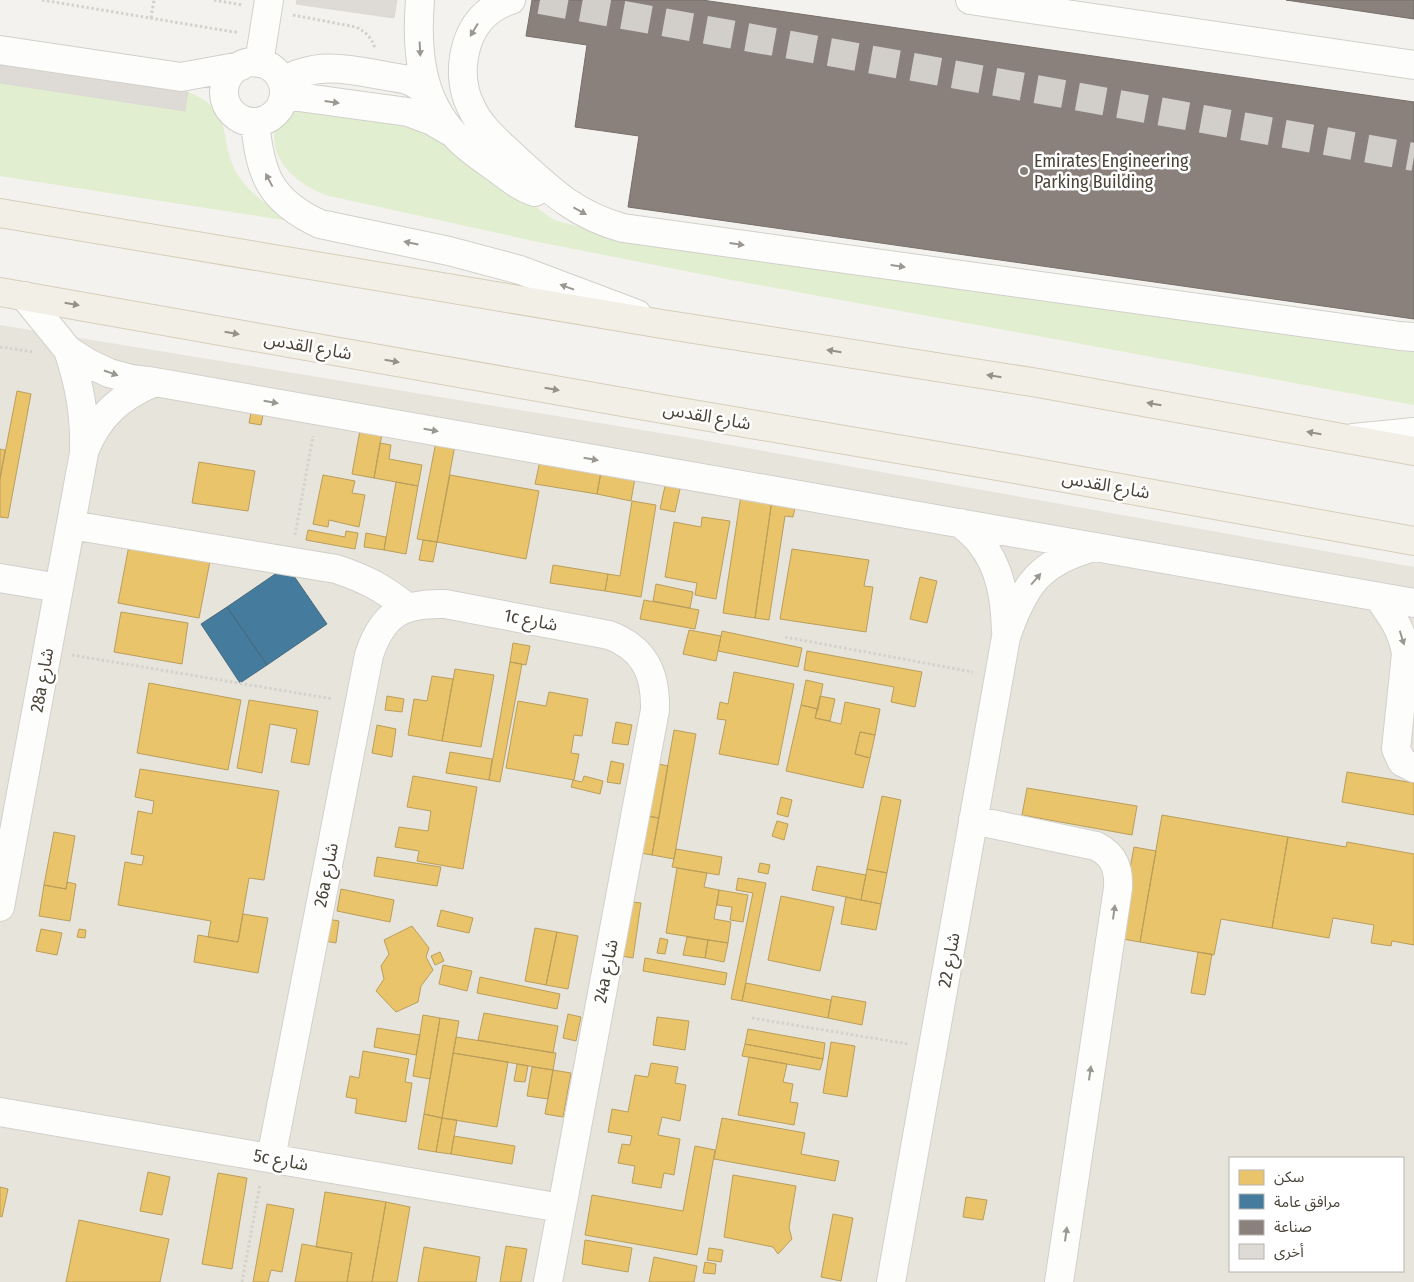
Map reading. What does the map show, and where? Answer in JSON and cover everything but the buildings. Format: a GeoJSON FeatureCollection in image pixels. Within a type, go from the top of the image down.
{"type":"FeatureCollection","features":[{"type":"Feature","properties":{"kind":"main road"},"geometry":{"type":"LineString","coordinates":[[0,213],[662,324],[1038,383],[1414,451]]}},
{"type":"Feature","properties":{"kind":"main road","name":"شارع القدس"},"geometry":{"type":"LineString","coordinates":[[12,294],[661,409],[1016,469],[1414,541]]}},
{"type":"Feature","properties":{"kind":"street"},"geometry":{"type":"LineString","coordinates":[[420,0],[421,66],[428,92],[443,122],[455,136]]}},
{"type":"Feature","properties":{"kind":"street"},"geometry":{"type":"LineString","coordinates":[[511,0],[498,4],[483,15],[470,36],[463,59],[463,83],[470,106],[483,127],[555,194],[590,216],[623,228],[1414,337]]}},
{"type":"Feature","properties":{"kind":"street"},"geometry":{"type":"LineString","coordinates":[[970,0],[1414,65]]}},
{"type":"Feature","properties":{"kind":"street"},"geometry":{"type":"LineString","coordinates":[[231,112],[225,102],[224,92],[229,77],[250,64],[268,5]]}},
{"type":"Feature","properties":{"kind":"street"},"geometry":{"type":"LineString","coordinates":[[0,50],[181,77],[250,64],[273,70],[283,88],[281,105],[266,120],[246,122],[181,77]]}},
{"type":"Feature","properties":{"kind":"street"},"geometry":{"type":"LineString","coordinates":[[283,88],[303,71],[326,67],[412,82],[428,92]]}},
{"type":"Feature","properties":{"kind":"street"},"geometry":{"type":"LineString","coordinates":[[283,88],[408,112],[432,121],[522,186],[532,191],[555,194]]}},
{"type":"Feature","properties":{"kind":"street"},"geometry":{"type":"LineString","coordinates":[[255,122],[257,145],[262,166],[271,185],[284,202],[301,215],[320,224],[520,270],[662,324]]}},
{"type":"Feature","properties":{"kind":"street"},"geometry":{"type":"LineString","coordinates":[[12,294],[68,350],[88,363],[109,373],[131,379],[1414,603]]}},
{"type":"Feature","properties":{"kind":"street","name":"28a شارع"},"geometry":{"type":"LineString","coordinates":[[0,907],[84,453],[82,400],[68,350]]}},
{"type":"Feature","properties":{"kind":"street","name":"28a شارع"},"geometry":{"type":"LineString","coordinates":[[84,453],[92,434],[104,416],[124,398],[136,390],[155,382]]}},
{"type":"Feature","properties":{"kind":"street"},"geometry":{"type":"LineString","coordinates":[[1346,439],[1394,432],[1414,432]]}},
{"type":"Feature","properties":{"kind":"street","name":"شارع 22"},"geometry":{"type":"LineString","coordinates":[[960,523],[980,541],[996,571],[1003,594],[1006,637]]}},
{"type":"Feature","properties":{"kind":"street"},"geometry":{"type":"LineString","coordinates":[[70,525],[336,569],[362,578],[387,591],[407,607]]}},
{"type":"Feature","properties":{"kind":"street","name":"شارع 22"},"geometry":{"type":"LineString","coordinates":[[891,1282],[1006,637],[1013,616],[1023,596],[1036,577],[1054,562],[1073,553],[1094,547]]}},
{"type":"Feature","properties":{"kind":"street"},"geometry":{"type":"LineString","coordinates":[[0,578],[59,588]]}},
{"type":"Feature","properties":{"kind":"street"},"geometry":{"type":"LineString","coordinates":[[1378,597],[1394,618],[1405,645],[1407,711],[1396,749],[1402,762],[1414,768]]}},
{"type":"Feature","properties":{"kind":"street","name":"1c شارع"},"geometry":{"type":"LineString","coordinates":[[407,607],[424,603],[445,604],[609,635],[622,640],[634,648],[645,661]]}},
{"type":"Feature","properties":{"kind":"street","name":"26a شارع"},"geometry":{"type":"LineString","coordinates":[[268,1158],[369,655],[374,639],[383,625],[407,607]]}},
{"type":"Feature","properties":{"kind":"street","name":"24a شارع"},"geometry":{"type":"LineString","coordinates":[[548,1282],[655,710],[656,692],[652,676],[645,661]]}},
{"type":"Feature","properties":{"kind":"street"},"geometry":{"type":"LineString","coordinates":[[973,820],[1096,846],[1109,854],[1117,868],[1118,888],[1059,1282]]}},
{"type":"Feature","properties":{"kind":"street","name":"5c شارع"},"geometry":{"type":"LineString","coordinates":[[0,1112],[561,1208]]}},
{"type":"Feature","properties":{"kind":"path"},"geometry":{"type":"LineString","coordinates":[[42,0],[234,32],[242,29]]}},
{"type":"Feature","properties":{"kind":"path"},"geometry":{"type":"LineString","coordinates":[[151,18],[154,0]]}},
{"type":"Feature","properties":{"kind":"path"},"geometry":{"type":"LineString","coordinates":[[214,0],[268,5],[356,27],[364,31],[371,39],[385,76]]}},
{"type":"Feature","properties":{"kind":"path"},"geometry":{"type":"LineString","coordinates":[[291,562],[317,410]]}},
{"type":"Feature","properties":{"kind":"path"},"geometry":{"type":"LineString","coordinates":[[785,637],[999,676]]}},
{"type":"Feature","properties":{"kind":"path"},"geometry":{"type":"LineString","coordinates":[[47,651],[359,704]]}},
{"type":"Feature","properties":{"kind":"path"},"geometry":{"type":"LineString","coordinates":[[752,1018],[933,1048]]}},
{"type":"Feature","properties":{"kind":"path"},"geometry":{"type":"LineString","coordinates":[[242,1282],[268,1158]]}},
{"type":"Feature","properties":{"kind":"shaded area"},"geometry":{"type":"Polygon","coordinates":[[[0,325],[691,438],[1414,567],[1414,1282],[0,1282],[0,325]]]}},
{"type":"Feature","properties":{"kind":"green space"},"geometry":{"type":"Polygon","coordinates":[[[0,83],[185,111],[188,92],[204,100],[220,118],[233,165],[240,178],[250,190],[290,221],[0,176],[0,83]]]}},
{"type":"Feature","properties":{"kind":"green space"},"geometry":{"type":"Polygon","coordinates":[[[296,106],[386,112],[450,143],[554,220],[584,228],[1414,352],[1414,405],[721,278],[538,242],[325,195],[298,180],[289,172],[276,150],[274,134],[277,126],[284,115],[296,106]]]}},
{"type":"Feature","properties":{"kind":"tunnel"},"geometry":{"type":"LineString","coordinates":[[540,0],[1414,157]]}},
{"type":"Feature","properties":{"kind":"place","name":"Emirates Engineering Parking Building"},"geometry":{"type":"Point","coordinates":[1024,171]}}]}
